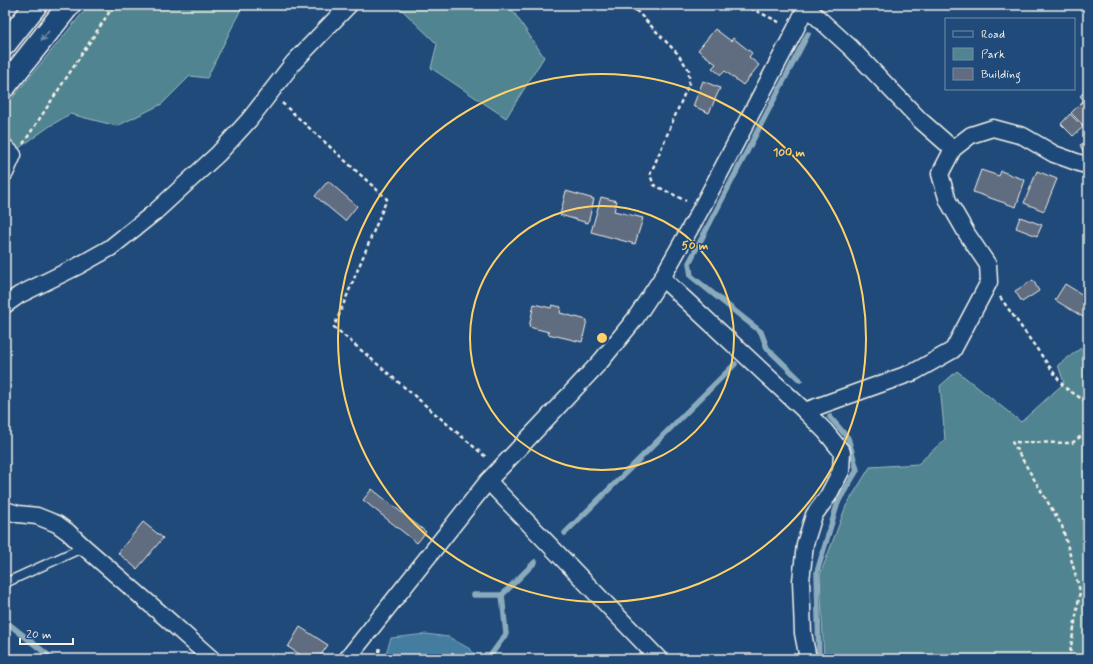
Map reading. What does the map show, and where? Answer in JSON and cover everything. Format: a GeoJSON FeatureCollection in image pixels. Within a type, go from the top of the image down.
{"type":"FeatureCollection","features":[{"type":"Feature","properties":{"kind":"main road"},"geometry":{"type":"LineString","coordinates":[[5,44],[36,5]]}},
{"type":"Feature","properties":{"kind":"main road"},"geometry":{"type":"LineString","coordinates":[[5,86],[69,5]]}},
{"type":"Feature","properties":{"kind":"street"},"geometry":{"type":"LineString","coordinates":[[5,304],[19,295],[78,266],[110,248],[150,217],[218,154],[249,120],[294,62],[349,5]]}},
{"type":"Feature","properties":{"kind":"street"},"geometry":{"type":"LineString","coordinates":[[347,659],[499,468],[601,361],[635,320],[662,278],[701,209],[795,30],[806,6],[851,48],[920,120],[953,149]]}},
{"type":"Feature","properties":{"kind":"street"},"geometry":{"type":"LineString","coordinates":[[804,411],[914,372],[953,350],[989,282],[988,265],[967,234],[948,201],[940,174],[953,149],[971,135],[993,128],[1023,136],[1054,154],[1082,164],[1088,162]]}},
{"type":"Feature","properties":{"kind":"street"},"geometry":{"type":"LineString","coordinates":[[5,173],[9,151]]}},
{"type":"Feature","properties":{"kind":"street"},"geometry":{"type":"LineString","coordinates":[[662,278],[825,431],[842,452],[842,471],[828,496],[814,514],[805,544],[801,581],[803,632],[808,659]]}},
{"type":"Feature","properties":{"kind":"street"},"geometry":{"type":"LineString","coordinates":[[488,481],[659,659]]}},
{"type":"Feature","properties":{"kind":"street"},"geometry":{"type":"LineString","coordinates":[[5,510],[18,514],[37,516],[57,524],[212,659]]}},
{"type":"Feature","properties":{"kind":"lane"},"geometry":{"type":"LineString","coordinates":[[5,583],[84,548]]}},
{"type":"Feature","properties":{"kind":"path"},"geometry":{"type":"LineString","coordinates":[[9,151],[25,141],[114,5]]}},
{"type":"Feature","properties":{"kind":"path"},"geometry":{"type":"LineString","coordinates":[[631,5],[677,53],[689,70],[689,83],[650,176],[654,185],[701,209]]}},
{"type":"Feature","properties":{"kind":"path"},"geometry":{"type":"LineString","coordinates":[[744,5],[795,30]]}},
{"type":"Feature","properties":{"kind":"path"},"geometry":{"type":"LineString","coordinates":[[270,92],[387,199],[334,327],[499,468]]}},
{"type":"Feature","properties":{"kind":"path"},"geometry":{"type":"LineString","coordinates":[[989,282],[1064,387],[1088,403]]}},
{"type":"Feature","properties":{"kind":"path"},"geometry":{"type":"LineString","coordinates":[[1069,659],[1080,591],[1062,526],[1012,442],[1072,443],[1088,431]]}},
{"type":"Feature","properties":{"kind":"path"},"geometry":{"type":"LineString","coordinates":[[378,659],[380,641]]}},
{"type":"Feature","properties":{"kind":"green space"},"geometry":{"type":"Polygon","coordinates":[[[89,5],[243,5],[207,78],[190,76],[162,104],[117,126],[70,114],[50,126],[5,158],[5,107],[89,5]]]}},
{"type":"Feature","properties":{"kind":"green space"},"geometry":{"type":"Polygon","coordinates":[[[402,5],[509,5],[544,57],[506,118],[431,68],[437,44],[400,8],[402,5]]]}},
{"type":"Feature","properties":{"kind":"green space"},"geometry":{"type":"Polygon","coordinates":[[[1081,348],[1088,356],[1088,659],[824,659],[820,575],[846,506],[870,467],[918,464],[945,439],[940,386],[957,371],[1021,422],[1064,383],[1058,365],[1081,348]]]}},
{"type":"Feature","properties":{"kind":"water"},"geometry":{"type":"Polygon","coordinates":[[[426,634],[449,637],[470,649],[480,659],[384,659],[391,638],[426,634]]]}},
{"type":"Feature","properties":{"kind":"building"},"geometry":{"type":"Polygon","coordinates":[[[715,29],[731,41],[733,38],[752,53],[749,57],[759,65],[743,85],[725,71],[721,75],[712,68],[716,64],[698,50],[715,29]]]}},
{"type":"Feature","properties":{"kind":"building"},"geometry":{"type":"Polygon","coordinates":[[[703,81],[720,88],[709,113],[693,106],[703,81]]]}},
{"type":"Feature","properties":{"kind":"building"},"geometry":{"type":"Polygon","coordinates":[[[1088,88],[1088,124],[1085,127],[1071,113],[1084,100],[1080,96],[1088,88]]]}},
{"type":"Feature","properties":{"kind":"building"},"geometry":{"type":"Polygon","coordinates":[[[1070,114],[1083,127],[1073,136],[1061,124],[1070,114]]]}},
{"type":"Feature","properties":{"kind":"building"},"geometry":{"type":"Polygon","coordinates":[[[1088,141],[1088,154],[1085,155],[1080,145],[1088,141]]]}},
{"type":"Feature","properties":{"kind":"building"},"geometry":{"type":"Polygon","coordinates":[[[981,170],[999,176],[1001,171],[1025,180],[1016,207],[973,192],[981,170]]]}},
{"type":"Feature","properties":{"kind":"building"},"geometry":{"type":"Polygon","coordinates":[[[1037,171],[1057,179],[1044,211],[1024,203],[1037,171]]]}},
{"type":"Feature","properties":{"kind":"building"},"geometry":{"type":"Polygon","coordinates":[[[328,181],[357,206],[345,221],[315,196],[328,181]]]}},
{"type":"Feature","properties":{"kind":"building"},"geometry":{"type":"Polygon","coordinates":[[[566,191],[594,199],[588,223],[560,215],[566,191]]]}},
{"type":"Feature","properties":{"kind":"building"},"geometry":{"type":"Polygon","coordinates":[[[601,197],[617,201],[614,211],[643,218],[635,244],[591,232],[601,197]]]}},
{"type":"Feature","properties":{"kind":"building"},"geometry":{"type":"Polygon","coordinates":[[[1020,217],[1042,225],[1037,236],[1016,228],[1020,217]]]}},
{"type":"Feature","properties":{"kind":"building"},"geometry":{"type":"Polygon","coordinates":[[[1033,280],[1039,291],[1022,302],[1015,291],[1033,280]]]}},
{"type":"Feature","properties":{"kind":"building"},"geometry":{"type":"Polygon","coordinates":[[[1065,284],[1088,298],[1088,309],[1083,317],[1055,300],[1065,284]]]}},
{"type":"Feature","properties":{"kind":"building"},"geometry":{"type":"Polygon","coordinates":[[[534,304],[551,308],[552,305],[561,307],[560,313],[587,320],[582,342],[548,334],[549,332],[529,327],[534,304]]]}},
{"type":"Feature","properties":{"kind":"building"},"geometry":{"type":"Polygon","coordinates":[[[372,489],[426,532],[417,543],[363,500],[372,489]]]}},
{"type":"Feature","properties":{"kind":"building"},"geometry":{"type":"Polygon","coordinates":[[[143,522],[163,538],[137,569],[118,553],[143,522]]]}},
{"type":"Feature","properties":{"kind":"building"},"geometry":{"type":"Polygon","coordinates":[[[300,627],[328,645],[318,659],[307,659],[288,647],[300,627]]]}},
{"type":"Feature","properties":{"kind":"waterway"},"geometry":{"type":"LineString","coordinates":[[800,380],[767,348],[761,332],[691,276],[689,263],[808,34]]}},
{"type":"Feature","properties":{"kind":"waterway"},"geometry":{"type":"LineString","coordinates":[[565,533],[735,364]]}},
{"type":"Feature","properties":{"kind":"waterway"},"geometry":{"type":"LineString","coordinates":[[819,659],[817,572],[838,502],[857,470],[848,438],[830,417]]}},
{"type":"Feature","properties":{"kind":"waterway"},"geometry":{"type":"LineString","coordinates":[[474,595],[502,595],[535,562]]}},
{"type":"Feature","properties":{"kind":"waterway"},"geometry":{"type":"LineString","coordinates":[[488,659],[506,634],[502,595]]}},
{"type":"Feature","properties":{"kind":"waterway"},"geometry":{"type":"LineString","coordinates":[[5,621],[53,659]]}}]}
